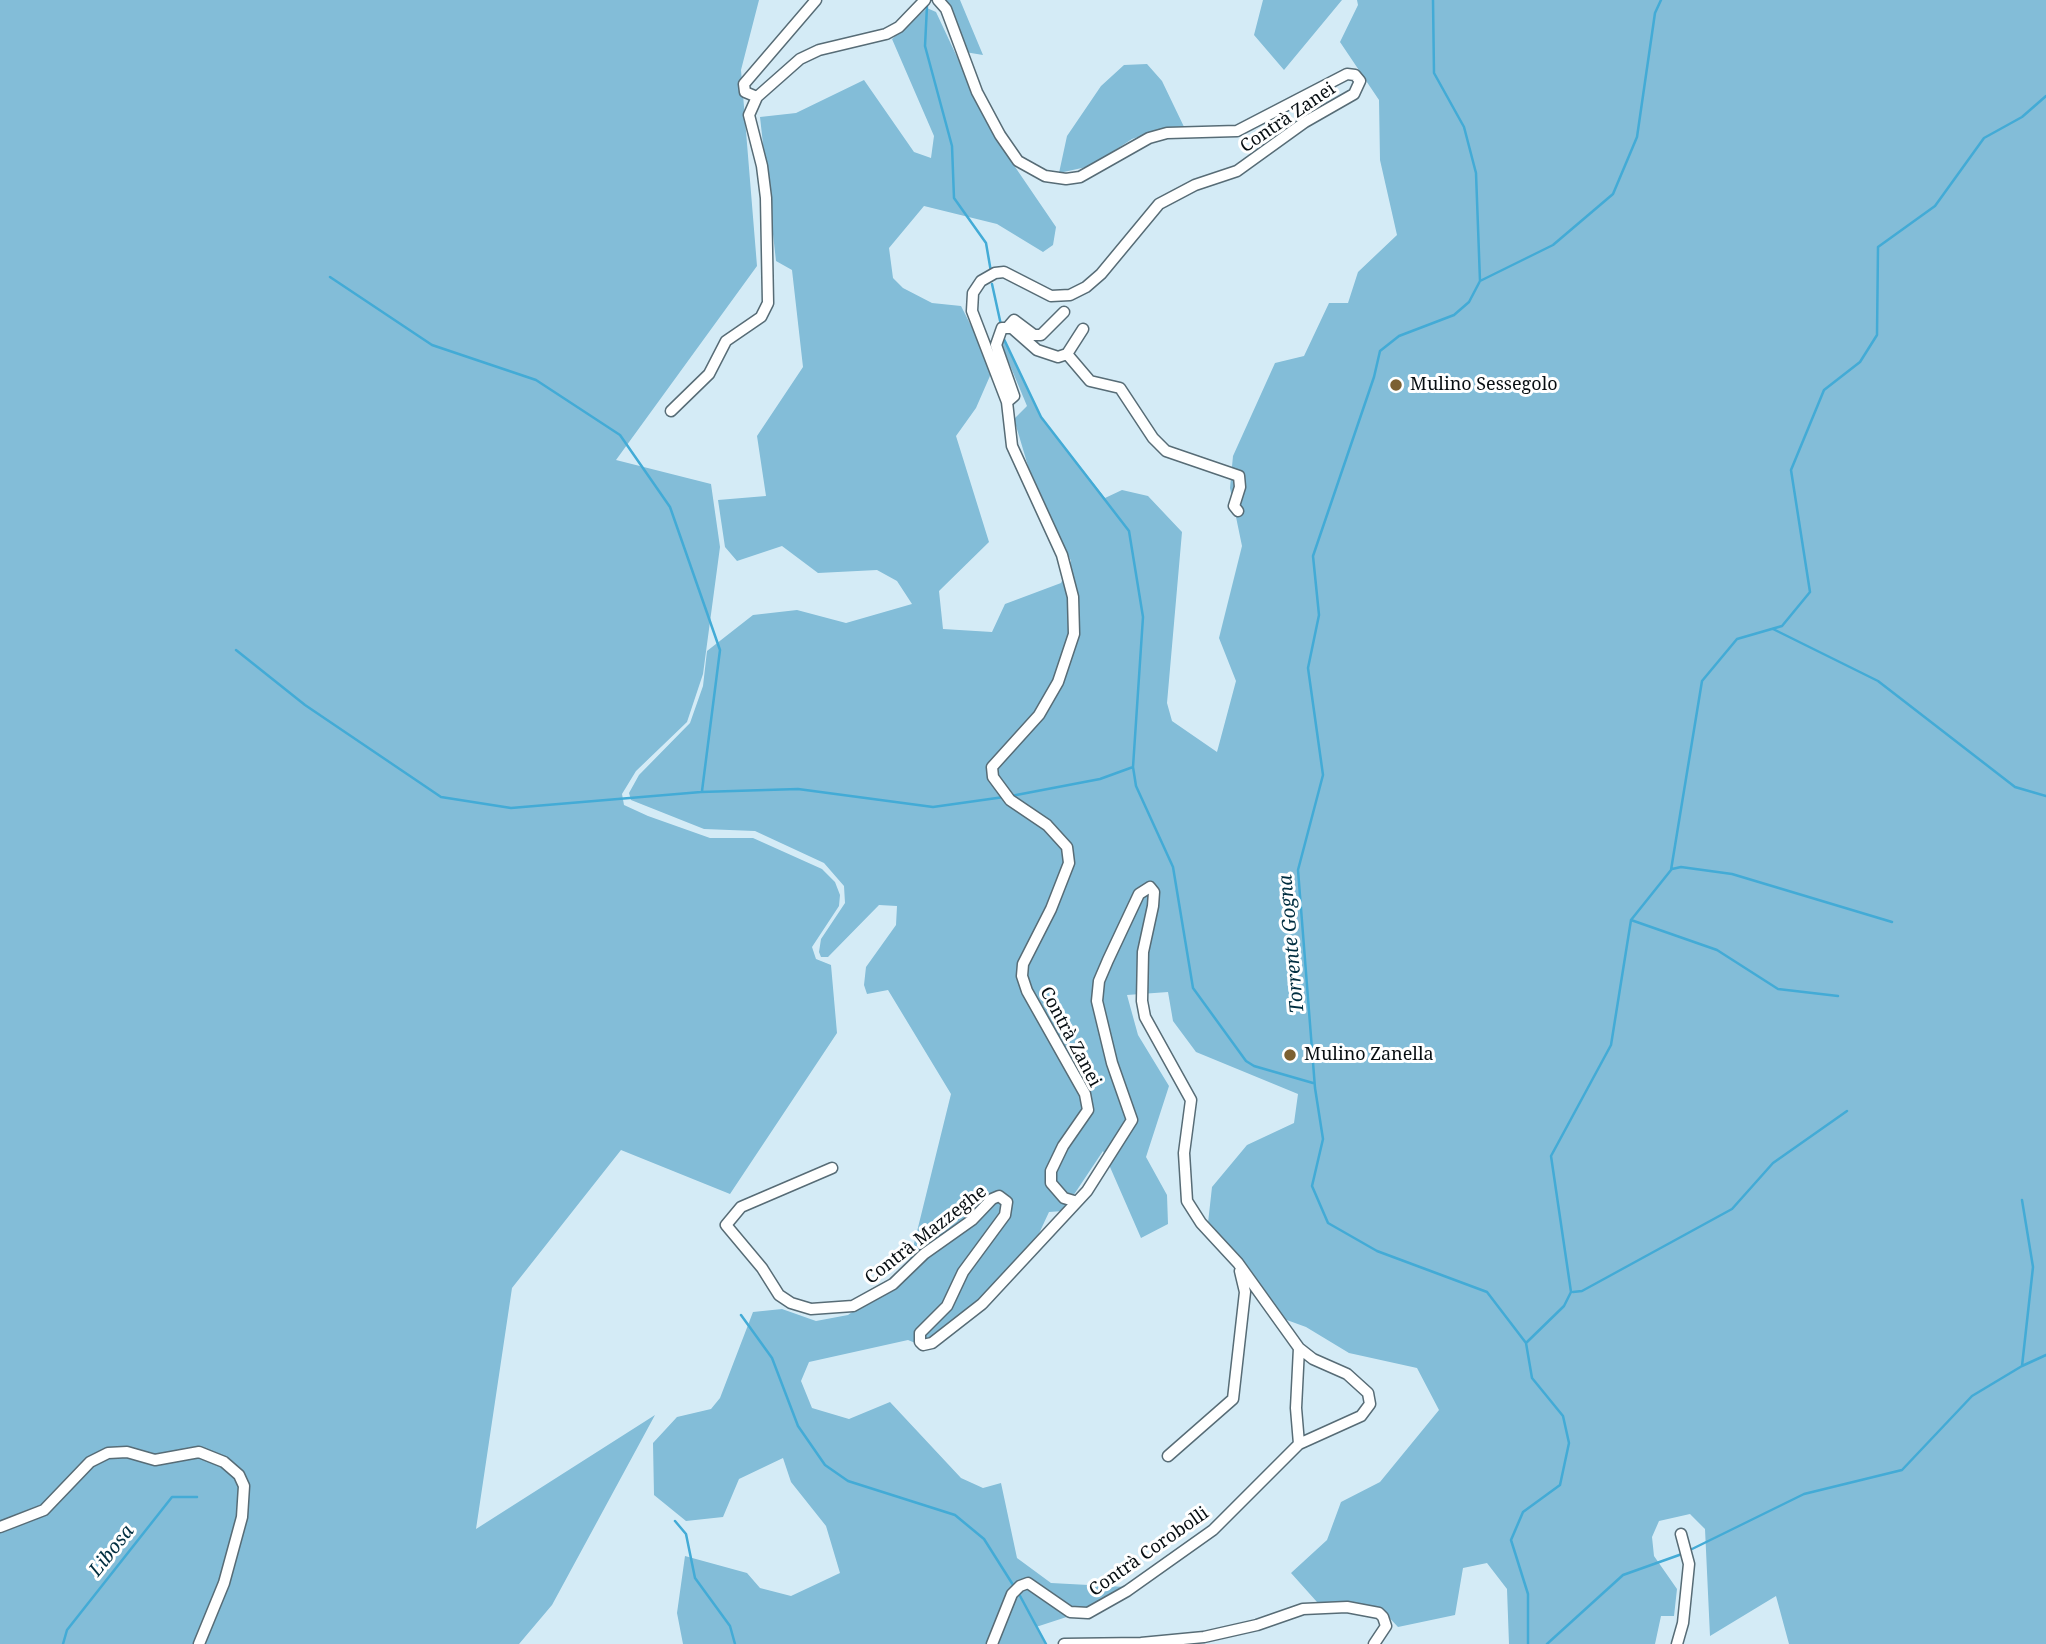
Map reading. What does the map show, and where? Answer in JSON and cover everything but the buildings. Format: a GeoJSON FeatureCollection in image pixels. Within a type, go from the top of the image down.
{"type":"FeatureCollection","features":[{"type":"Feature","properties":{"kind":"street"},"geometry":{"type":"LineString","coordinates":[[757,97],[745,92],[744,84],[816,0]]}},
{"type":"Feature","properties":{"kind":"street"},"geometry":{"type":"LineString","coordinates":[[671,411],[709,374],[726,341],[761,317],[768,303],[762,166],[750,115],[757,97],[800,59],[818,50],[886,34],[899,27],[925,0]]}},
{"type":"Feature","properties":{"kind":"street","name":"Contrà Zanei"},"geometry":{"type":"LineString","coordinates":[[938,0],[946,9],[977,92],[1000,135],[1018,161],[1045,176],[1066,179],[1080,177],[1157,136],[1237,131],[1347,74],[1355,75],[1360,82],[1353,94],[1306,122],[1237,171],[1195,186],[1159,204],[1101,274],[1086,287],[1060,296],[1051,296],[1004,272],[987,276],[973,293],[972,310],[1007,402],[1012,446],[1070,578],[1074,634],[1058,682],[1039,715],[992,767],[993,777],[1007,796],[1057,835],[1067,847],[1069,863],[1051,909],[1023,964],[1022,976],[1027,991],[1086,1094],[1087,1110],[1063,1146],[1051,1171],[1051,1184],[1065,1198],[1074,1201]]}},
{"type":"Feature","properties":{"kind":"street"},"geometry":{"type":"LineString","coordinates":[[1064,312],[1041,335],[1034,335],[1014,320],[1008,327],[1037,350],[1058,357],[1067,354],[1083,329]]}},
{"type":"Feature","properties":{"kind":"street","name":"Contrà Zanei"},"geometry":{"type":"LineString","coordinates":[[1007,402],[1014,396],[996,341],[1002,328],[1008,327]]}},
{"type":"Feature","properties":{"kind":"street"},"geometry":{"type":"LineString","coordinates":[[1067,354],[1093,382],[1120,388],[1153,438],[1166,451],[1239,476],[1240,488],[1234,506],[1238,511]]}},
{"type":"Feature","properties":{"kind":"street","name":"Contrà Corobolli"},"geometry":{"type":"LineString","coordinates":[[992,1644],[1012,1594],[1020,1586],[1028,1583],[1070,1612],[1088,1613],[1127,1591],[1213,1530],[1299,1444],[1361,1416],[1370,1404],[1368,1393],[1347,1374],[1313,1359],[1299,1348],[1238,1264],[1213,1239],[1187,1201],[1184,1153],[1191,1100],[1146,1017],[1142,1001],[1143,952],[1154,892],[1150,887],[1139,894],[1108,960],[1099,981],[1097,1002],[1112,1063],[1132,1121],[1087,1191],[1074,1201]]}},
{"type":"Feature","properties":{"kind":"street","name":"Contrà Mazzeghe"},"geometry":{"type":"LineString","coordinates":[[832,1168],[741,1207],[726,1224],[762,1268],[779,1295],[791,1303],[811,1309],[838,1310],[868,1299],[893,1284],[924,1254],[972,1220],[992,1199],[999,1196],[1007,1202],[1005,1215],[963,1272],[947,1306],[920,1332],[918,1339],[922,1345],[932,1343],[982,1304],[1074,1201]]}},
{"type":"Feature","properties":{"kind":"street"},"geometry":{"type":"LineString","coordinates":[[1168,1456],[1233,1399],[1245,1292],[1238,1264]]}},
{"type":"Feature","properties":{"kind":"street"},"geometry":{"type":"LineString","coordinates":[[1299,1348],[1296,1408],[1299,1444]]}},
{"type":"Feature","properties":{"kind":"street"},"geometry":{"type":"LineString","coordinates":[[0,1527],[44,1510],[90,1462],[108,1452],[127,1452],[155,1461],[200,1452],[224,1462],[239,1475],[244,1486],[242,1517],[224,1583],[199,1644]]}},
{"type":"Feature","properties":{"kind":"street"},"geometry":{"type":"LineString","coordinates":[[1677,1644],[1683,1623],[1687,1551],[1681,1534]]}},
{"type":"Feature","properties":{"kind":"street"},"geometry":{"type":"LineString","coordinates":[[1064,1644],[1149,1643],[1204,1637],[1257,1625],[1303,1609],[1347,1607],[1379,1613],[1383,1617],[1386,1626],[1374,1644]]}},
{"type":"Feature","properties":{"kind":"shaded area"},"geometry":{"type":"Polygon","coordinates":[[[0,0],[759,0],[741,70],[757,266],[616,460],[711,484],[720,547],[703,674],[687,722],[636,771],[622,794],[624,805],[648,816],[710,838],[753,838],[822,869],[835,882],[840,895],[839,906],[812,947],[816,959],[831,965],[837,1033],[730,1194],[621,1150],[512,1288],[476,1529],[655,1415],[552,1605],[519,1644],[0,1644],[0,0]]]}},
{"type":"Feature","properties":{"kind":"shaded area"},"geometry":{"type":"Polygon","coordinates":[[[942,0],[960,0],[983,55],[965,52],[942,0]]]}},
{"type":"Feature","properties":{"kind":"shaded area"},"geometry":{"type":"Polygon","coordinates":[[[1263,0],[1342,0],[1284,70],[1254,35],[1263,0]]]}},
{"type":"Feature","properties":{"kind":"shaded area"},"geometry":{"type":"Polygon","coordinates":[[[1357,0],[2046,0],[2046,1644],[1789,1644],[1776,1596],[1710,1636],[1705,1529],[1690,1514],[1659,1521],[1652,1537],[1654,1556],[1677,1589],[1674,1616],[1661,1616],[1655,1644],[1509,1644],[1507,1589],[1487,1563],[1463,1568],[1455,1615],[1398,1627],[1382,1610],[1317,1602],[1291,1573],[1327,1540],[1341,1502],[1380,1482],[1439,1410],[1417,1368],[1349,1353],[1306,1327],[1284,1319],[1244,1262],[1208,1223],[1212,1187],[1247,1145],[1294,1123],[1298,1094],[1196,1052],[1173,1021],[1168,992],[1127,995],[1138,1035],[1169,1086],[1146,1157],[1167,1195],[1168,1224],[1141,1238],[1103,1151],[1063,1211],[1049,1212],[1036,1240],[981,1300],[925,1347],[908,1340],[809,1362],[801,1381],[812,1408],[849,1419],[890,1402],[961,1478],[983,1488],[1001,1483],[1017,1558],[1051,1583],[1126,1587],[1091,1609],[1036,1627],[1045,1644],[683,1644],[677,1613],[685,1556],[747,1573],[760,1588],[791,1596],[840,1573],[826,1526],[791,1482],[783,1458],[739,1479],[723,1517],[686,1521],[654,1495],[653,1443],[677,1417],[711,1409],[720,1398],[753,1312],[782,1309],[816,1321],[848,1315],[907,1272],[951,1094],[888,990],[867,994],[864,985],[866,967],[896,925],[897,906],[879,905],[828,957],[821,957],[821,939],[845,903],[844,886],[824,863],[755,831],[704,829],[631,800],[629,793],[639,775],[690,723],[703,686],[707,651],[753,615],[797,610],[846,623],[912,604],[897,581],[877,570],[818,573],[782,546],[737,561],[725,547],[718,500],[766,496],[757,436],[803,367],[792,270],[776,261],[760,117],[796,113],[864,80],[914,152],[931,158],[934,136],[892,39],[927,8],[936,12],[994,136],[1056,227],[1053,245],[1043,252],[997,224],[924,206],[889,248],[893,278],[903,288],[932,303],[961,306],[993,369],[976,408],[956,436],[989,542],[939,591],[943,629],[992,632],[1005,604],[1061,583],[1071,561],[1028,466],[1014,419],[1027,406],[1007,358],[998,366],[991,349],[1000,330],[1041,417],[1105,498],[1122,490],[1148,496],[1182,532],[1167,703],[1172,721],[1217,752],[1236,681],[1219,638],[1242,546],[1230,488],[1233,456],[1275,363],[1304,356],[1329,303],[1348,303],[1358,272],[1397,235],[1380,160],[1379,100],[1340,42],[1358,5],[1357,0]]]}},
{"type":"Feature","properties":{"kind":"shaded area"},"geometry":{"type":"Polygon","coordinates":[[[1147,64],[1162,81],[1186,131],[1150,133],[1132,139],[1091,166],[1059,173],[1067,136],[1101,86],[1124,65],[1147,64]]]}},
{"type":"Feature","properties":{"kind":"waterway"},"geometry":{"type":"LineString","coordinates":[[1433,0],[1434,73],[1464,127],[1476,173],[1480,281]]}},
{"type":"Feature","properties":{"kind":"waterway"},"geometry":{"type":"LineString","coordinates":[[1480,281],[1553,245],[1613,194],[1637,137],[1655,13],[1661,0]]}},
{"type":"Feature","properties":{"kind":"waterway"},"geometry":{"type":"LineString","coordinates":[[927,6],[925,46],[952,146],[954,198],[986,243],[991,272]]}},
{"type":"Feature","properties":{"kind":"waterway"},"geometry":{"type":"LineString","coordinates":[[1526,1343],[1564,1306],[1571,1292],[1551,1156],[1611,1045],[1631,920],[1671,870],[1702,681],[1737,639],[1782,626],[1810,592],[1791,470],[1824,390],[1860,362],[1877,335],[1878,247],[1935,206],[1984,138],[2022,117],[2046,96]]}},
{"type":"Feature","properties":{"kind":"waterway"},"geometry":{"type":"LineString","coordinates":[[330,277],[432,345],[536,380],[620,435],[670,507],[720,650],[702,791]]}},
{"type":"Feature","properties":{"kind":"waterway","name":"Torrente Gogna"},"geometry":{"type":"LineString","coordinates":[[1480,281],[1469,302],[1454,315],[1399,336],[1380,351],[1374,377],[1313,556],[1319,615],[1308,668],[1323,775],[1298,870],[1315,1088],[1323,1139],[1312,1186],[1328,1223],[1377,1251],[1487,1292],[1526,1343],[1532,1378],[1563,1416],[1569,1443],[1560,1485],[1523,1512],[1511,1540],[1528,1594],[1528,1644]]}},
{"type":"Feature","properties":{"kind":"waterway"},"geometry":{"type":"LineString","coordinates":[[992,284],[1001,325]]}},
{"type":"Feature","properties":{"kind":"waterway"},"geometry":{"type":"LineString","coordinates":[[1002,335],[1041,417],[1129,531],[1143,617],[1133,767],[1136,786],[1173,867],[1193,988],[1246,1061],[1254,1066],[1313,1083]]}},
{"type":"Feature","properties":{"kind":"waterway"},"geometry":{"type":"LineString","coordinates":[[1773,629],[1878,681],[2015,787],[2046,796]]}},
{"type":"Feature","properties":{"kind":"waterway"},"geometry":{"type":"LineString","coordinates":[[236,650],[305,705],[441,797],[511,808],[701,792],[798,789],[933,807],[1004,797]]}},
{"type":"Feature","properties":{"kind":"waterway"},"geometry":{"type":"LineString","coordinates":[[1011,796],[1100,779],[1133,767]]}},
{"type":"Feature","properties":{"kind":"waterway"},"geometry":{"type":"LineString","coordinates":[[1672,869],[1681,867],[1732,874],[1892,922]]}},
{"type":"Feature","properties":{"kind":"waterway"},"geometry":{"type":"LineString","coordinates":[[1631,920],[1717,950],[1778,989],[1838,996]]}},
{"type":"Feature","properties":{"kind":"waterway"},"geometry":{"type":"LineString","coordinates":[[1573,1292],[1582,1291],[1732,1209],[1773,1163],[1847,1111]]}},
{"type":"Feature","properties":{"kind":"waterway"},"geometry":{"type":"LineString","coordinates":[[2022,1200],[2033,1267],[2022,1366]]}},
{"type":"Feature","properties":{"kind":"waterway"},"geometry":{"type":"LineString","coordinates":[[741,1315],[772,1358],[798,1426],[825,1465],[848,1481],[955,1515],[984,1539],[1015,1588]]}},
{"type":"Feature","properties":{"kind":"waterway"},"geometry":{"type":"LineString","coordinates":[[1688,1551],[1804,1494],[1902,1470],[1972,1396],[2046,1355]]}},
{"type":"Feature","properties":{"kind":"waterway","name":"Libosa"},"geometry":{"type":"LineString","coordinates":[[63,1644],[67,1630],[172,1497],[197,1497]]}},
{"type":"Feature","properties":{"kind":"waterway"},"geometry":{"type":"LineString","coordinates":[[675,1521],[686,1534],[695,1578],[730,1626],[735,1644]]}},
{"type":"Feature","properties":{"kind":"waterway"},"geometry":{"type":"LineString","coordinates":[[1547,1644],[1623,1575],[1682,1554]]}},
{"type":"Feature","properties":{"kind":"waterway"},"geometry":{"type":"LineString","coordinates":[[1019,1594],[1046,1644]]}},
{"type":"Feature","properties":{"kind":"place","name":"Mulino Sessegolo"},"geometry":{"type":"Point","coordinates":[1396,385]}},
{"type":"Feature","properties":{"kind":"place","name":"Mulino Zanella"},"geometry":{"type":"Point","coordinates":[1290,1055]}}]}
